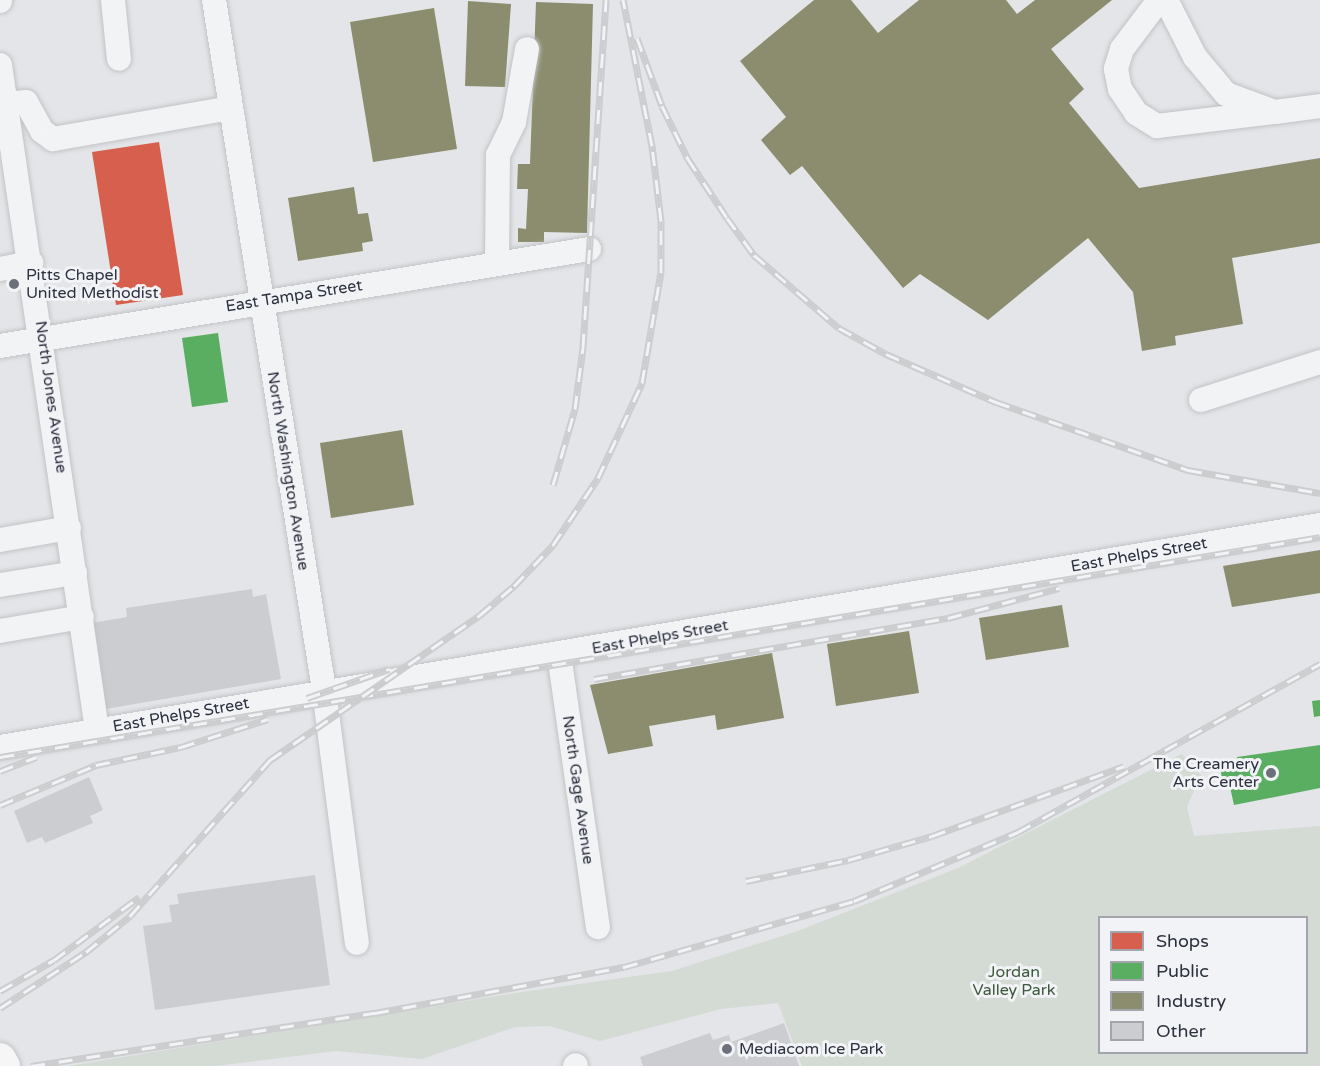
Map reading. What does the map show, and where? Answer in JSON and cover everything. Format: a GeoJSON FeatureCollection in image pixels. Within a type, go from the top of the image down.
{"type":"FeatureCollection","features":[{"type":"Feature","properties":{"kind":"main road"},"geometry":{"type":"LineString","coordinates":[[0,1059],[4,1066]]}},
{"type":"Feature","properties":{"kind":"street"},"geometry":{"type":"LineString","coordinates":[[113,0],[119,59]]}},
{"type":"Feature","properties":{"kind":"street","name":"North Washington Avenue"},"geometry":{"type":"LineString","coordinates":[[214,0],[260,302],[324,690],[357,943]]}},
{"type":"Feature","properties":{"kind":"street"},"geometry":{"type":"LineString","coordinates":[[1159,0],[1122,49],[1116,69],[1120,89],[1136,113],[1157,126],[1320,106]]}},
{"type":"Feature","properties":{"kind":"street"},"geometry":{"type":"LineString","coordinates":[[1166,0],[1195,57],[1226,94],[1275,112]]}},
{"type":"Feature","properties":{"kind":"street"},"geometry":{"type":"LineString","coordinates":[[497,264],[498,155],[514,122],[527,49]]}},
{"type":"Feature","properties":{"kind":"street","name":"North Jones Avenue"},"geometry":{"type":"LineString","coordinates":[[0,65],[6,104],[8,183],[31,263],[98,730]]}},
{"type":"Feature","properties":{"kind":"street"},"geometry":{"type":"LineString","coordinates":[[6,104],[26,102],[42,131],[53,139],[230,108]]}},
{"type":"Feature","properties":{"kind":"street"},"geometry":{"type":"LineString","coordinates":[[0,151],[8,183]]}},
{"type":"Feature","properties":{"kind":"street","name":"East Tampa Street"},"geometry":{"type":"LineString","coordinates":[[0,346],[588,249]]}},
{"type":"Feature","properties":{"kind":"street"},"geometry":{"type":"LineString","coordinates":[[0,269],[31,263]]}},
{"type":"Feature","properties":{"kind":"street"},"geometry":{"type":"LineString","coordinates":[[1201,400],[1320,362]]}},
{"type":"Feature","properties":{"kind":"street","name":"East Phelps Street"},"geometry":{"type":"LineString","coordinates":[[0,747],[324,690],[559,654],[1320,525]]}},
{"type":"Feature","properties":{"kind":"street"},"geometry":{"type":"LineString","coordinates":[[0,540],[69,528]]}},
{"type":"Feature","properties":{"kind":"street"},"geometry":{"type":"LineString","coordinates":[[0,585],[75,573]]}},
{"type":"Feature","properties":{"kind":"street"},"geometry":{"type":"LineString","coordinates":[[0,631],[82,617]]}},
{"type":"Feature","properties":{"kind":"street","name":"North Gage Avenue"},"geometry":{"type":"LineString","coordinates":[[559,654],[598,927]]}},
{"type":"Feature","properties":{"kind":"green space","name":"Jordan Valley Park"},"geometry":{"type":"Polygon","coordinates":[[[1182,754],[1201,775],[1187,807],[1194,836],[1320,826],[1320,1066],[802,1066],[778,1003],[721,1009],[600,1041],[550,1026],[515,1027],[422,1059],[336,1051],[215,1066],[68,1066],[515,993],[672,971],[795,932],[958,868],[1182,754]]]}},
{"type":"Feature","properties":{"kind":"building: Shops"},"geometry":{"type":"Polygon","coordinates":[[[159,142],[183,295],[116,305],[92,152],[159,142]]]}},
{"type":"Feature","properties":{"kind":"building: Public"},"geometry":{"type":"Polygon","coordinates":[[[218,333],[228,402],[192,407],[182,338],[218,333]]]}},
{"type":"Feature","properties":{"kind":"building: Public"},"geometry":{"type":"Polygon","coordinates":[[[1320,700],[1320,716],[1314,717],[1312,701],[1320,700]]]}},
{"type":"Feature","properties":{"kind":"building: Public","name":"The Creamery Arts Center"},"geometry":{"type":"Polygon","coordinates":[[[1320,745],[1320,788],[1234,805],[1230,787],[1222,789],[1221,769],[1238,766],[1237,757],[1320,745]]]}},
{"type":"Feature","properties":{"kind":"building: Industry"},"geometry":{"type":"Polygon","coordinates":[[[814,0],[851,0],[878,33],[919,0],[1006,0],[1017,14],[1035,0],[1112,0],[1051,49],[1084,89],[1069,103],[1139,188],[1320,158],[1320,243],[1232,258],[1243,324],[1175,336],[1176,345],[1142,351],[1133,292],[1088,238],[988,320],[920,274],[903,288],[802,166],[790,175],[761,140],[786,117],[740,61],[814,0]]]}},
{"type":"Feature","properties":{"kind":"building: Industry"},"geometry":{"type":"Polygon","coordinates":[[[468,1],[511,4],[505,87],[465,86],[468,1]]]}},
{"type":"Feature","properties":{"kind":"building: Industry"},"geometry":{"type":"Polygon","coordinates":[[[536,2],[593,4],[587,233],[544,232],[544,242],[518,242],[518,228],[526,229],[528,189],[517,189],[518,164],[530,164],[536,2]]]}},
{"type":"Feature","properties":{"kind":"building: Industry"},"geometry":{"type":"Polygon","coordinates":[[[434,8],[457,149],[373,162],[350,22],[434,8]]]}},
{"type":"Feature","properties":{"kind":"building: Industry"},"geometry":{"type":"Polygon","coordinates":[[[354,187],[358,214],[368,213],[373,241],[362,243],[363,251],[298,261],[288,198],[354,187]]]}},
{"type":"Feature","properties":{"kind":"building: Industry"},"geometry":{"type":"Polygon","coordinates":[[[402,430],[414,505],[331,518],[320,443],[402,430]]]}},
{"type":"Feature","properties":{"kind":"building: Industry"},"geometry":{"type":"Polygon","coordinates":[[[1320,550],[1320,593],[1232,607],[1223,566],[1320,550]]]}},
{"type":"Feature","properties":{"kind":"building: Industry"},"geometry":{"type":"Polygon","coordinates":[[[1062,605],[1069,647],[986,660],[979,618],[1062,605]]]}},
{"type":"Feature","properties":{"kind":"building: Industry"},"geometry":{"type":"Polygon","coordinates":[[[909,631],[919,693],[836,706],[827,644],[909,631]]]}},
{"type":"Feature","properties":{"kind":"building: Industry"},"geometry":{"type":"Polygon","coordinates":[[[772,653],[784,718],[717,730],[715,715],[649,726],[653,746],[608,754],[590,685],[772,653]]]}},
{"type":"Feature","properties":{"kind":"building: Other"},"geometry":{"type":"Polygon","coordinates":[[[252,589],[253,597],[266,594],[281,679],[106,709],[91,623],[127,617],[126,608],[252,589]]]}},
{"type":"Feature","properties":{"kind":"building: Other"},"geometry":{"type":"Polygon","coordinates":[[[89,777],[103,810],[90,816],[93,823],[45,843],[42,837],[27,843],[14,811],[89,777]]]}},
{"type":"Feature","properties":{"kind":"building: Other"},"geometry":{"type":"Polygon","coordinates":[[[315,875],[330,985],[155,1010],[143,926],[172,922],[169,905],[179,904],[177,894],[315,875]]]}},
{"type":"Feature","properties":{"kind":"building: Other","name":"Mediacom Ice Park"},"geometry":{"type":"Polygon","coordinates":[[[784,1023],[799,1066],[643,1066],[640,1057],[710,1033],[713,1040],[729,1035],[731,1042],[784,1023]]]}},
{"type":"Feature","properties":{"kind":"railway"},"geometry":{"type":"LineString","coordinates":[[553,485],[575,409],[583,347],[606,0]]}},
{"type":"Feature","properties":{"kind":"railway"},"geometry":{"type":"LineString","coordinates":[[0,1008],[86,952],[130,916],[270,760],[480,615],[514,586],[553,545],[598,478],[642,383],[661,272],[661,221],[652,146],[623,0]]}},
{"type":"Feature","properties":{"kind":"railway"},"geometry":{"type":"LineString","coordinates":[[637,38],[662,106],[688,159],[727,218],[754,255],[839,328],[886,354],[996,402],[1188,470],[1320,493]]}},
{"type":"Feature","properties":{"kind":"railway"},"geometry":{"type":"LineString","coordinates":[[0,757],[1320,537]]}},
{"type":"Feature","properties":{"kind":"railway"},"geometry":{"type":"LineString","coordinates":[[594,679],[948,618],[1059,588]]}},
{"type":"Feature","properties":{"kind":"railway"},"geometry":{"type":"LineString","coordinates":[[31,1066],[375,1013],[624,967],[854,901],[1018,832],[1320,664]]}},
{"type":"Feature","properties":{"kind":"railway"},"geometry":{"type":"LineString","coordinates":[[307,698],[389,669]]}},
{"type":"Feature","properties":{"kind":"railway"},"geometry":{"type":"LineString","coordinates":[[0,805],[96,765],[181,747],[268,719]]}},
{"type":"Feature","properties":{"kind":"railway"},"geometry":{"type":"LineString","coordinates":[[0,771],[36,757]]}},
{"type":"Feature","properties":{"kind":"railway"},"geometry":{"type":"LineString","coordinates":[[746,881],[848,860],[932,836],[1124,766]]}},
{"type":"Feature","properties":{"kind":"railway"},"geometry":{"type":"LineString","coordinates":[[0,991],[54,960],[139,897]]}},
{"type":"Feature","properties":{"kind":"place","name":"Pitts Chapel United Methodist"},"geometry":{"type":"Point","coordinates":[14,284]}},
{"type":"Feature","properties":{"kind":"place","name":"The Creamery Arts Center"},"geometry":{"type":"Point","coordinates":[1271,773]}},
{"type":"Feature","properties":{"kind":"place","name":"Mediacom Ice Park"},"geometry":{"type":"Point","coordinates":[727,1049]}}]}
